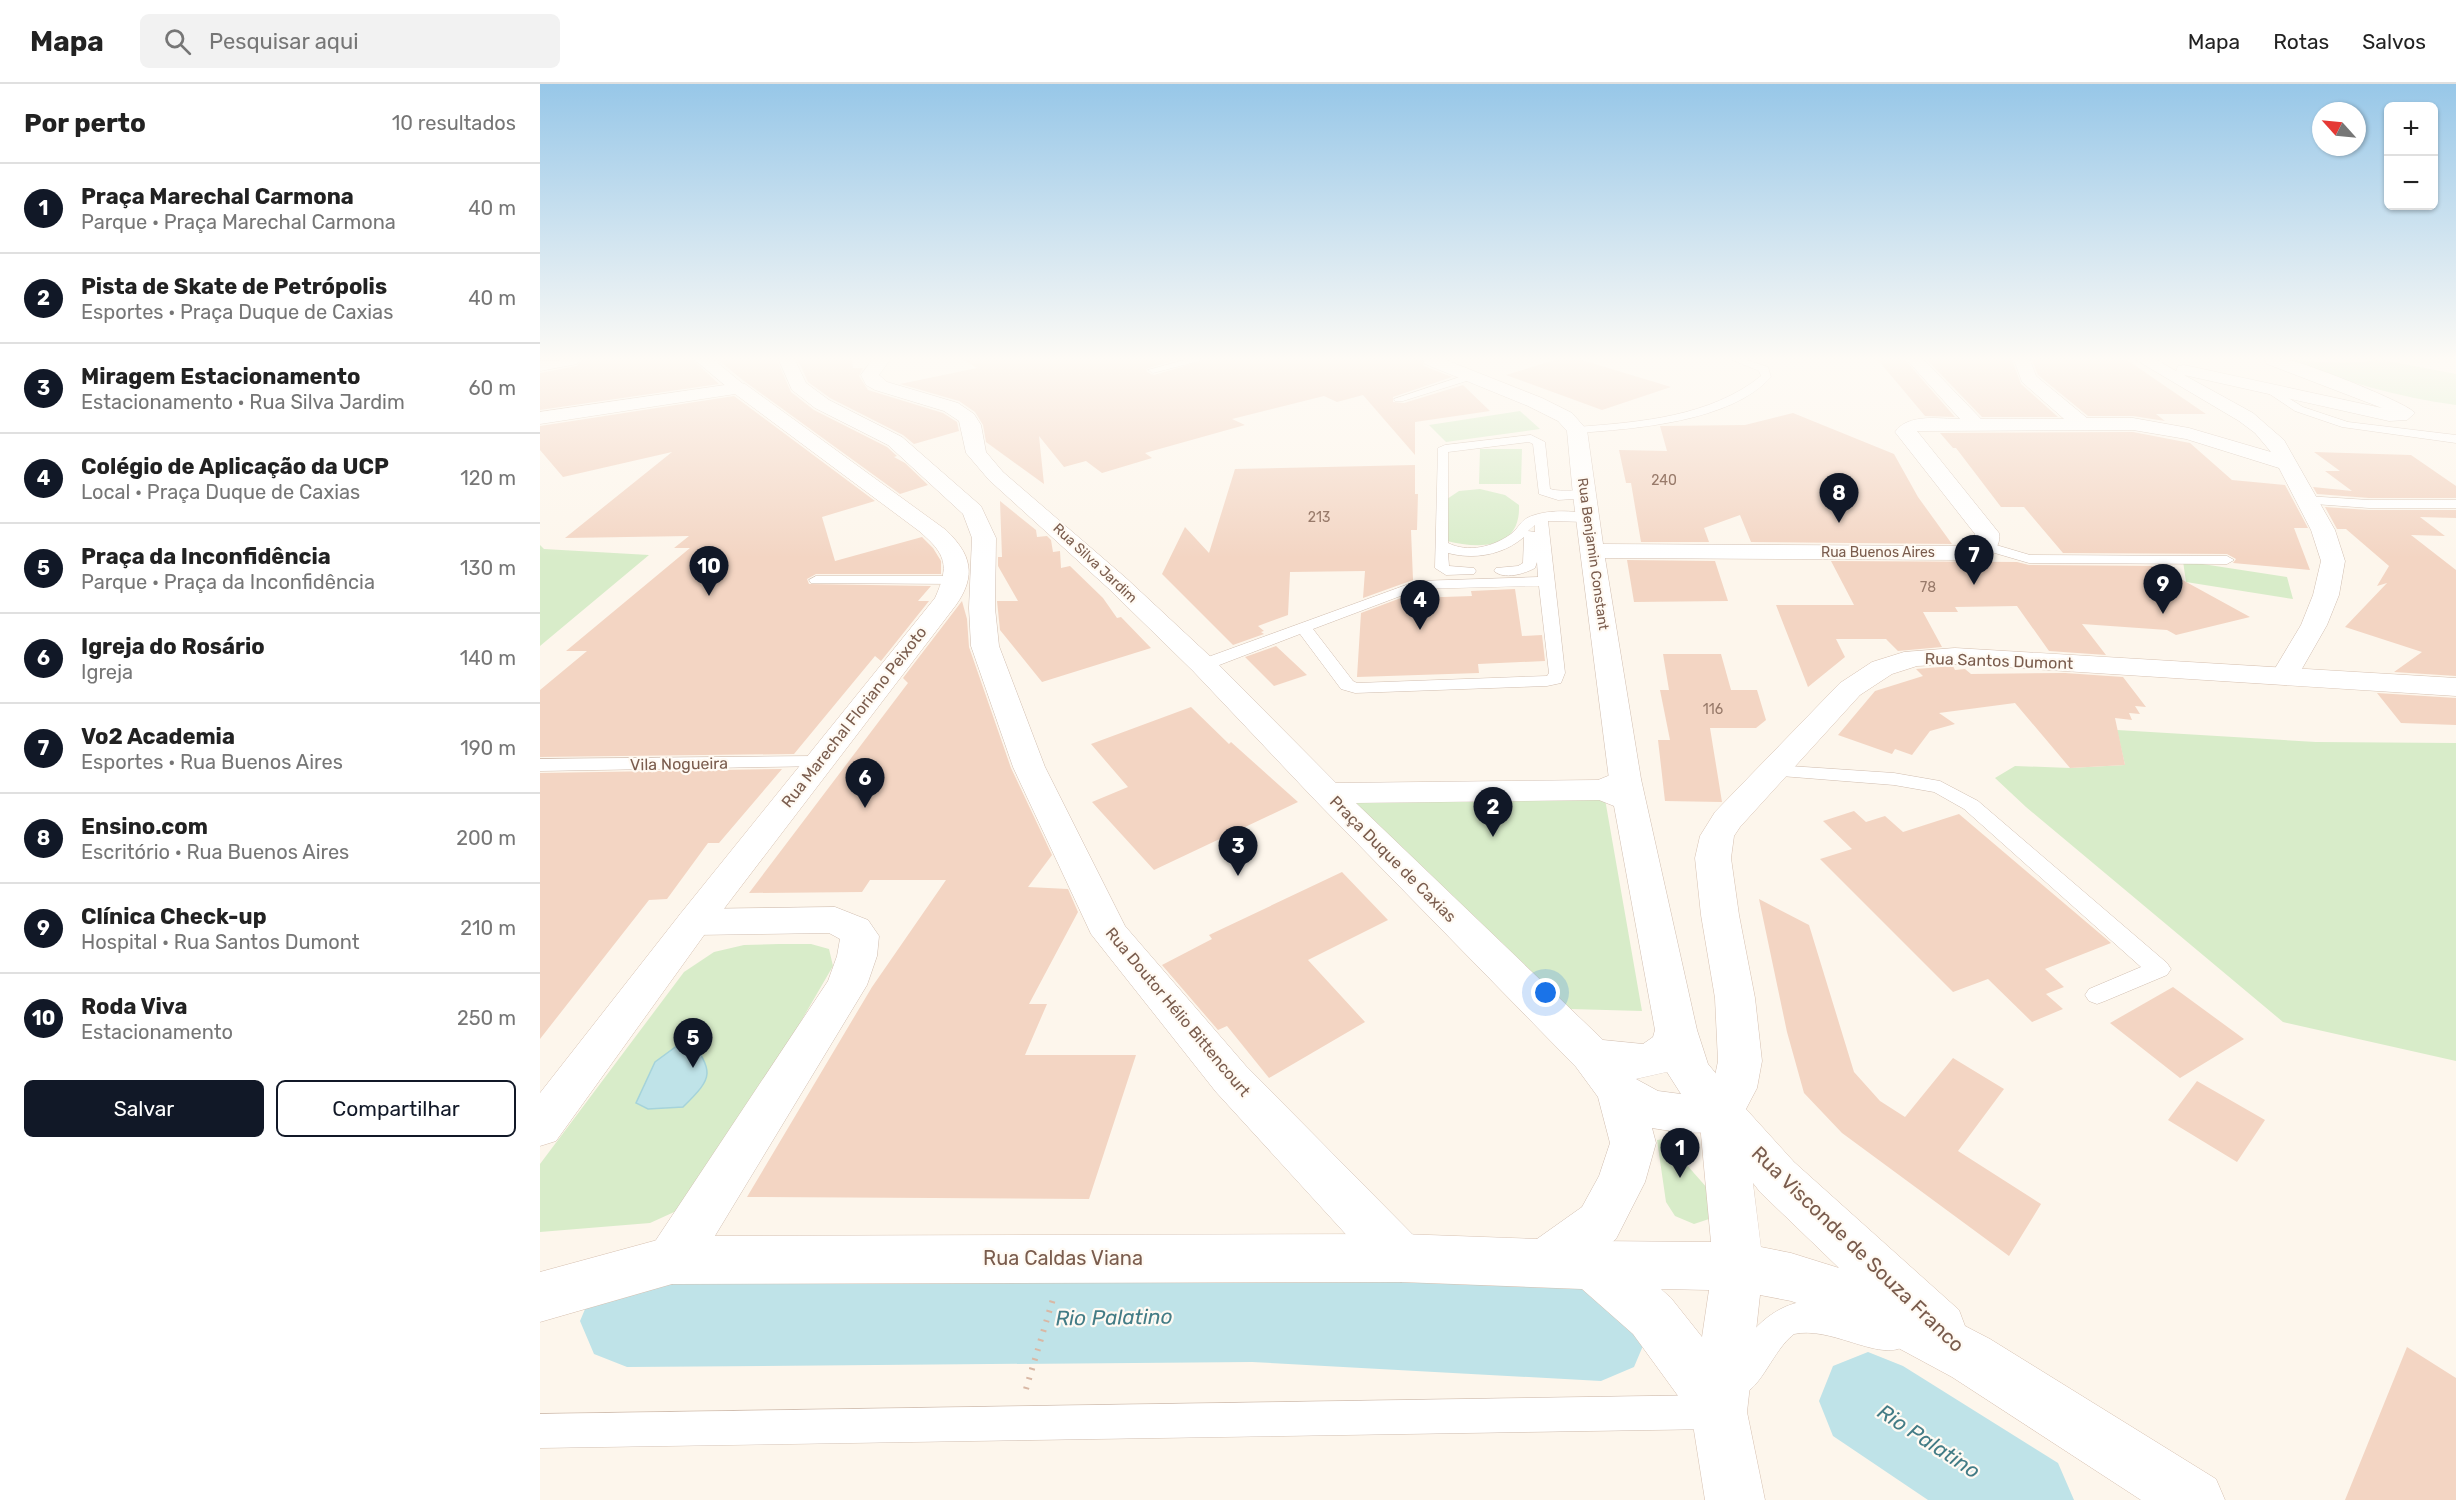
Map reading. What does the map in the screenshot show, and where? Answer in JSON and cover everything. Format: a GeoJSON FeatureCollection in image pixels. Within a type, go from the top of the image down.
{"type":"FeatureCollection","features":[{"type":"Feature","properties":{"kind":"street"},"geometry":{"type":"LineString","coordinates":[[790,426],[948,544],[958,561],[957,580]]}},
{"type":"Feature","properties":{"kind":"street","name":"Rua Doutor Hélio Bittencourt"},"geometry":{"type":"LineString","coordinates":[[865,426],[894,441],[973,511],[984,538],[982,608],[985,646],[1029,767],[1110,934],[1231,1079],[1401,1258]]}},
{"type":"Feature","properties":{"kind":"street","name":"Rua Silva Jardim"},"geometry":{"type":"LineString","coordinates":[[971,426],[976,453],[996,476],[1118,583],[1203,665],[1327,793]]}},
{"type":"Feature","properties":{"kind":"street"},"geometry":{"type":"LineString","coordinates":[[1573,426],[1577,430]]}},
{"type":"Feature","properties":{"kind":"street"},"geometry":{"type":"LineString","coordinates":[[1914,426],[1905,432],[1987,533],[1989,540],[1986,546]]}},
{"type":"Feature","properties":{"kind":"street"},"geometry":{"type":"LineString","coordinates":[[2145,426],[2189,434],[2288,464]]}},
{"type":"Feature","properties":{"kind":"street"},"geometry":{"type":"LineString","coordinates":[[2256,426],[2277,444],[2324,531],[2333,561],[2326,595],[2318,615],[2285,675]]}},
{"type":"Feature","properties":{"kind":"street","name":"Rua Benjamin Constant"},"geometry":{"type":"LineString","coordinates":[[1577,430],[1593,551],[1619,790]]}},
{"type":"Feature","properties":{"kind":"street","name":"Rua Buenos Aires"},"geometry":{"type":"LineString","coordinates":[[1593,551],[1968,553],[1986,546]]}},
{"type":"Feature","properties":{"kind":"street","name":"Rua Marechal Floriano Peixoto"},"geometry":{"type":"LineString","coordinates":[[540,1127],[694,922],[947,600],[957,580]]}},
{"type":"Feature","properties":{"kind":"street","name":"Rua Santos Dumont"},"geometry":{"type":"LineString","coordinates":[[1722,1113],[1735,1088],[1740,1061],[1735,998],[1720,915],[1713,858],[1717,836],[1727,820],[1850,689],[1882,668],[1914,658],[1955,656],[2456,687]]}},
{"type":"Feature","properties":{"kind":"street"},"geometry":{"type":"LineString","coordinates":[[1619,790],[1676,1030],[1689,1072],[1722,1113],[1738,1266],[1719,1412],[1735,1500]]}},
{"type":"Feature","properties":{"kind":"street","name":"Praça Duque de Caxias"},"geometry":{"type":"LineString","coordinates":[[1327,793],[1619,790]]}},
{"type":"Feature","properties":{"kind":"street","name":"Praça Duque de Caxias"},"geometry":{"type":"LineString","coordinates":[[1327,793],[1591,1054],[1619,1091]]}},
{"type":"Feature","properties":{"kind":"street"},"geometry":{"type":"LineString","coordinates":[[672,1260],[847,985],[857,956],[860,936],[855,930],[835,920],[694,922]]}},
{"type":"Feature","properties":{"kind":"street"},"geometry":{"type":"LineString","coordinates":[[1591,1054],[1622,1061],[1649,1061],[1670,1048],[1676,1030]]}},
{"type":"Feature","properties":{"kind":"street"},"geometry":{"type":"LineString","coordinates":[[1619,1091],[1650,1109],[1676,1113],[1722,1113]]}},
{"type":"Feature","properties":{"kind":"street"},"geometry":{"type":"LineString","coordinates":[[1619,1091],[1634,1143],[1621,1182],[1599,1223],[1568,1264],[1652,1316],[1704,1384],[1719,1412]]}},
{"type":"Feature","properties":{"kind":"street","name":"Rua Visconde de Souza Franco"},"geometry":{"type":"LineString","coordinates":[[1722,1113],[1777,1177],[1971,1358]]}},
{"type":"Feature","properties":{"kind":"street","name":"Rua Caldas Viana"},"geometry":{"type":"LineString","coordinates":[[540,1297],[672,1260],[1401,1258],[1568,1264]]}},
{"type":"Feature","properties":{"kind":"street","name":"Rua Visconde de Souza Franco"},"geometry":{"type":"LineString","coordinates":[[1568,1264],[1738,1266],[1791,1277],[1863,1301],[1971,1358],[2195,1500]]}},
{"type":"Feature","properties":{"kind":"lane"},"geometry":{"type":"LineString","coordinates":[[1577,430],[1614,426]]}},
{"type":"Feature","properties":{"kind":"lane"},"geometry":{"type":"LineString","coordinates":[[2354,426],[2456,439]]}},
{"type":"Feature","properties":{"kind":"lane"},"geometry":{"type":"LineString","coordinates":[[1536,519],[1532,560],[1527,569],[1446,571],[1440,564],[1442,451],[1531,438],[1539,442],[1544,491],[1586,506]]}},
{"type":"Feature","properties":{"kind":"lane"},"geometry":{"type":"LineString","coordinates":[[2306,500],[2368,504],[2456,504]]}},
{"type":"Feature","properties":{"kind":"lane"},"geometry":{"type":"LineString","coordinates":[[1441,544],[1449,550],[1461,552],[1495,548],[1514,540],[1536,519],[1586,506]]}},
{"type":"Feature","properties":{"kind":"lane"},"geometry":{"type":"LineString","coordinates":[[1304,628],[1347,685],[1355,688],[1555,679],[1557,673],[1536,519]]}},
{"type":"Feature","properties":{"kind":"lane"},"geometry":{"type":"LineString","coordinates":[[1986,546],[2029,559],[2227,560]]}},
{"type":"Feature","properties":{"kind":"lane"},"geometry":{"type":"LineString","coordinates":[[816,580],[957,580]]}},
{"type":"Feature","properties":{"kind":"lane"},"geometry":{"type":"LineString","coordinates":[[1203,665],[1417,585],[1546,581]]}},
{"type":"Feature","properties":{"kind":"lane","name":"Vila Nogueira"},"geometry":{"type":"LineString","coordinates":[[540,765],[818,762]]}},
{"type":"Feature","properties":{"kind":"lane"},"geometry":{"type":"LineString","coordinates":[[1775,771],[1894,779],[1940,787],[1971,805],[2159,969],[2097,995]]}},
{"type":"Feature","properties":{"kind":"lane"},"geometry":{"type":"LineString","coordinates":[[540,1431],[1719,1412],[1767,1339],[1788,1320],[1811,1317],[1971,1358]]}},
{"type":"Feature","properties":{"kind":"path"},"geometry":{"type":"LineString","coordinates":[[1038,1349],[1054,1294]]}},
{"type":"Feature","properties":{"kind":"green space"},"geometry":{"type":"Polygon","coordinates":[[[1430,426],[1537,426],[1540,429],[1446,442],[1430,426]]]}},
{"type":"Feature","properties":{"kind":"green space"},"geometry":{"type":"Polygon","coordinates":[[[1480,449],[1522,449],[1521,484],[1479,484],[1480,449]]]}},
{"type":"Feature","properties":{"kind":"green space"},"geometry":{"type":"Polygon","coordinates":[[[1480,489],[1505,495],[1519,505],[1518,520],[1513,531],[1496,543],[1484,545],[1447,541],[1447,499],[1459,491],[1480,489]]]}},
{"type":"Feature","properties":{"kind":"green space"},"geometry":{"type":"Polygon","coordinates":[[[540,545],[544,549],[649,555],[540,646],[540,545]]]}},
{"type":"Feature","properties":{"kind":"green space"},"geometry":{"type":"Polygon","coordinates":[[[2183,561],[2287,577],[2293,599],[2186,582],[2183,561]]]}},
{"type":"Feature","properties":{"kind":"green space"},"geometry":{"type":"Polygon","coordinates":[[[2117,730],[2316,742],[2456,743],[2456,1061],[2283,1022],[2026,807],[1995,778],[2015,766],[2070,768],[2125,765],[2117,730]]]}},
{"type":"Feature","properties":{"kind":"green space"},"geometry":{"type":"Polygon","coordinates":[[[1350,799],[1605,799],[1642,1011],[1570,1009],[1350,799]]]}},
{"type":"Feature","properties":{"kind":"green space"},"geometry":{"type":"Polygon","coordinates":[[[811,944],[829,949],[833,966],[694,1203],[650,1223],[540,1232],[540,1164],[684,972],[714,952],[744,945],[811,944]]]}},
{"type":"Feature","properties":{"kind":"green space"},"geometry":{"type":"Polygon","coordinates":[[[1664,1139],[1708,1189],[1709,1219],[1694,1224],[1675,1216],[1666,1202],[1657,1140],[1664,1139]]]}},
{"type":"Feature","properties":{"kind":"water"},"geometry":{"type":"Polygon","coordinates":[[[689,1037],[706,1066],[707,1074],[701,1088],[683,1107],[648,1109],[636,1103],[655,1062],[689,1037]]]}},
{"type":"Feature","properties":{"kind":"building"},"geometry":{"type":"Polygon","coordinates":[[[540,426],[774,426],[875,501],[822,517],[835,561],[922,537],[941,561],[941,574],[816,574],[807,579],[809,584],[931,586],[918,601],[929,601],[881,661],[875,656],[794,754],[540,757],[540,690],[587,651],[566,651],[690,548],[674,548],[689,536],[565,538],[672,452],[563,477],[540,450],[540,426]]]}},
{"type":"Feature","properties":{"kind":"building"},"geometry":{"type":"Polygon","coordinates":[[[806,426],[846,426],[887,447],[897,456],[894,457],[905,463],[928,485],[900,494],[806,426]]]}},
{"type":"Feature","properties":{"kind":"building"},"geometry":{"type":"Polygon","coordinates":[[[885,426],[958,426],[959,431],[914,444],[885,426]]]}},
{"type":"Feature","properties":{"kind":"building"},"geometry":{"type":"Polygon","coordinates":[[[983,426],[1241,426],[1145,453],[1152,458],[1102,473],[1086,461],[1064,467],[1039,436],[1044,484],[986,442],[983,426]]]}},
{"type":"Feature","properties":{"kind":"building"},"geometry":{"type":"Polygon","coordinates":[[[1390,426],[1415,426],[1415,455],[1390,426]]]}},
{"type":"Feature","properties":{"kind":"building"},"geometry":{"type":"Polygon","coordinates":[[[1660,426],[1825,426],[1894,454],[1918,497],[1952,544],[1751,542],[1740,515],[1704,528],[1709,542],[1641,542],[1631,483],[1626,483],[1619,450],[1667,451],[1660,426]]]}},
{"type":"Feature","properties":{"kind":"building"},"geometry":{"type":"Polygon","coordinates":[[[2133,432],[2190,443],[2232,480],[2285,485],[2308,528],[2294,528],[2310,570],[2233,563],[2236,559],[2227,554],[2063,553],[2024,507],[2001,507],[1956,448],[1953,448],[1940,433],[2133,432]]]}},
{"type":"Feature","properties":{"kind":"building"},"geometry":{"type":"Polygon","coordinates":[[[2314,452],[2411,455],[2456,486],[2456,498],[2369,498],[2317,494],[2313,487],[2352,491],[2325,471],[2340,471],[2314,452]]]}},
{"type":"Feature","properties":{"kind":"building"},"geometry":{"type":"Polygon","coordinates":[[[1415,465],[1415,494],[1418,494],[1417,530],[1411,530],[1413,580],[1363,598],[1365,571],[1290,572],[1288,615],[1258,626],[1264,634],[1233,645],[1162,574],[1185,527],[1209,553],[1235,469],[1415,465]]]}},
{"type":"Feature","properties":{"kind":"building"},"geometry":{"type":"Polygon","coordinates":[[[1000,501],[1036,530],[1037,537],[1047,536],[1051,540],[1053,552],[1060,551],[1061,568],[1070,566],[1103,598],[1117,618],[1121,617],[1151,648],[1042,682],[1000,630],[997,601],[1018,601],[998,566],[998,557],[1002,557],[1000,501]]]}},
{"type":"Feature","properties":{"kind":"building"},"geometry":{"type":"Polygon","coordinates":[[[2325,507],[2369,510],[2456,510],[2456,518],[2420,517],[2445,536],[2411,535],[2456,570],[2456,676],[2394,672],[2422,652],[2345,627],[2387,583],[2377,586],[2389,566],[2346,529],[2337,529],[2325,507]]]}},
{"type":"Feature","properties":{"kind":"building"},"geometry":{"type":"Polygon","coordinates":[[[1627,560],[1715,561],[1728,601],[1634,602],[1627,560]]]}},
{"type":"Feature","properties":{"kind":"building"},"geometry":{"type":"Polygon","coordinates":[[[1831,561],[2017,562],[2029,565],[2157,566],[2250,617],[2176,635],[2167,630],[2082,624],[2106,655],[2049,651],[2017,606],[1955,607],[1958,612],[1923,612],[1942,647],[1898,651],[1886,639],[1836,639],[1845,657],[1808,687],[1776,605],[1854,605],[1831,561]]]}},
{"type":"Feature","properties":{"kind":"building"},"geometry":{"type":"Polygon","coordinates":[[[1515,589],[1522,636],[1542,635],[1545,661],[1478,664],[1479,673],[1357,677],[1361,613],[1414,593],[1414,598],[1472,596],[1471,591],[1515,589]]]}},
{"type":"Feature","properties":{"kind":"building"},"geometry":{"type":"Polygon","coordinates":[[[962,601],[967,619],[969,647],[1011,768],[1052,855],[1028,887],[1068,889],[1078,912],[1029,1004],[1047,1004],[1025,1055],[1136,1055],[1089,1199],[747,1197],[872,987],[946,880],[870,880],[862,892],[749,893],[908,683],[903,678],[962,601]]]}},
{"type":"Feature","properties":{"kind":"building"},"geometry":{"type":"Polygon","coordinates":[[[1276,646],[1307,675],[1274,686],[1245,657],[1276,646]]]}},
{"type":"Feature","properties":{"kind":"building"},"geometry":{"type":"Polygon","coordinates":[[[1663,654],[1721,654],[1731,690],[1757,690],[1766,720],[1756,728],[1710,728],[1722,802],[1665,801],[1658,740],[1670,740],[1660,690],[1669,690],[1663,654]]]}},
{"type":"Feature","properties":{"kind":"building"},"geometry":{"type":"Polygon","coordinates":[[[1953,666],[1955,670],[1965,669],[1971,674],[2065,673],[2123,677],[2146,707],[2135,706],[2140,714],[2129,713],[2132,720],[2115,718],[2125,765],[2070,768],[2015,703],[1939,713],[1955,724],[1930,731],[1912,755],[1895,749],[1892,754],[1838,735],[1875,691],[1923,676],[1916,669],[1953,666]]]}},
{"type":"Feature","properties":{"kind":"building"},"geometry":{"type":"Polygon","coordinates":[[[2377,693],[2456,698],[2456,725],[2401,723],[2377,693]]]}},
{"type":"Feature","properties":{"kind":"building"},"geometry":{"type":"Polygon","coordinates":[[[1191,707],[1229,744],[1231,742],[1298,802],[1154,870],[1092,802],[1128,787],[1091,744],[1191,707]]]}},
{"type":"Feature","properties":{"kind":"building"},"geometry":{"type":"Polygon","coordinates":[[[782,769],[719,843],[708,843],[667,899],[649,900],[540,1039],[540,773],[782,769]]]}},
{"type":"Feature","properties":{"kind":"building"},"geometry":{"type":"Polygon","coordinates":[[[1854,811],[1866,822],[1885,816],[1903,832],[1959,814],[2111,943],[2045,969],[2064,987],[2046,994],[2063,1009],[2032,1022],[1988,979],[1953,992],[1820,859],[1852,849],[1823,821],[1854,811]]]}},
{"type":"Feature","properties":{"kind":"building"},"geometry":{"type":"Polygon","coordinates":[[[1342,872],[1388,920],[1308,960],[1365,1022],[1269,1078],[1227,1026],[1218,1030],[1162,965],[1212,939],[1209,935],[1342,872]]]}},
{"type":"Feature","properties":{"kind":"building"},"geometry":{"type":"Polygon","coordinates":[[[1759,899],[1809,925],[1854,1072],[1880,1101],[1905,1117],[1953,1058],[2004,1089],[1958,1151],[2041,1204],[2009,1256],[1842,1133],[1804,1093],[1787,1032],[1759,899]]]}},
{"type":"Feature","properties":{"kind":"building"},"geometry":{"type":"Polygon","coordinates":[[[2173,987],[2244,1039],[2180,1078],[2110,1023],[2173,987]]]}},
{"type":"Feature","properties":{"kind":"building"},"geometry":{"type":"Polygon","coordinates":[[[2197,1081],[2265,1120],[2237,1162],[2168,1120],[2197,1081]]]}},
{"type":"Feature","properties":{"kind":"building"},"geometry":{"type":"Polygon","coordinates":[[[2407,1347],[2456,1378],[2456,1500],[2345,1500],[2407,1347]]]}},
{"type":"Feature","properties":{"kind":"waterway","name":"Rio Palatino"},"geometry":{"type":"LineString","coordinates":[[627,1321],[1252,1316],[1601,1334]]}},
{"type":"Feature","properties":{"kind":"waterway","name":"Rio Palatino"},"geometry":{"type":"LineString","coordinates":[[1868,1401],[2021,1500]]}},
{"type":"Feature","properties":{"kind":"place","name":"Ensino.com"},"geometry":{"type":"Point","coordinates":[1839,523]}},
{"type":"Feature","properties":{"kind":"place","name":"Vo2 Academia"},"geometry":{"type":"Point","coordinates":[1974,585]}},
{"type":"Feature","properties":{"kind":"place","name":"Roda Viva"},"geometry":{"type":"Point","coordinates":[709,596]}},
{"type":"Feature","properties":{"kind":"place","name":"Clínica Check-up"},"geometry":{"type":"Point","coordinates":[2163,614]}},
{"type":"Feature","properties":{"kind":"place","name":"Colégio de Aplicação da UCP"},"geometry":{"type":"Point","coordinates":[1420,630]}},
{"type":"Feature","properties":{"kind":"place","name":"Igreja do Rosário"},"geometry":{"type":"Point","coordinates":[865,808]}},
{"type":"Feature","properties":{"kind":"place","name":"Pista de Skate de Petrópolis"},"geometry":{"type":"Point","coordinates":[1493,837]}},
{"type":"Feature","properties":{"kind":"place","name":"Miragem Estacionamento"},"geometry":{"type":"Point","coordinates":[1238,876]}},
{"type":"Feature","properties":{"kind":"place","name":"Praça da Inconfidência"},"geometry":{"type":"Point","coordinates":[693,1068]}},
{"type":"Feature","properties":{"kind":"place","name":"Praça Marechal Carmona"},"geometry":{"type":"Point","coordinates":[1680,1178]}}]}
